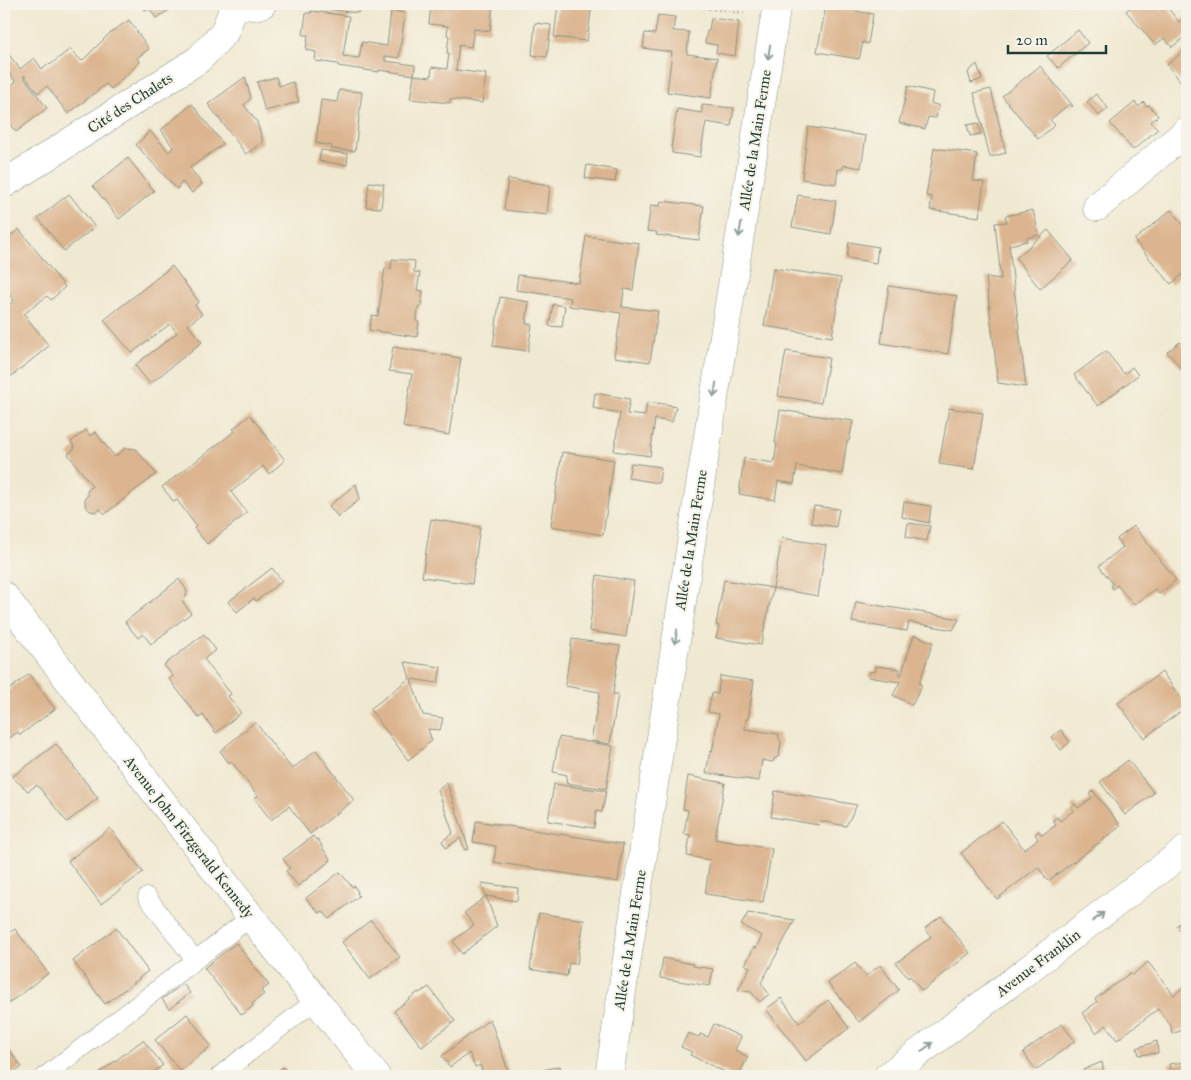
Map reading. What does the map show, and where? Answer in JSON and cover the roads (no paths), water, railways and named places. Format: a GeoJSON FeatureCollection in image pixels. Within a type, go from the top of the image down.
{"type":"FeatureCollection","features":[{"type":"Feature","properties":{"kind":"street"},"geometry":{"type":"LineString","coordinates":[[235,4],[254,6],[262,4]]}},
{"type":"Feature","properties":{"kind":"street","name":"Cité des Chalets"},"geometry":{"type":"LineString","coordinates":[[4,184],[198,60],[224,33],[235,4]]}},
{"type":"Feature","properties":{"kind":"street","name":"Allée de la Main Ferme"},"geometry":{"type":"LineString","coordinates":[[609,1076],[697,501],[776,10]]}},
{"type":"Feature","properties":{"kind":"street"},"geometry":{"type":"LineString","coordinates":[[1097,207],[1187,131]]}},
{"type":"Feature","properties":{"kind":"street","name":"Avenue John Fitzgerald Kennedy"},"geometry":{"type":"LineString","coordinates":[[4,596],[376,1076]]}},
{"type":"Feature","properties":{"kind":"street","name":"Avenue Franklin"},"geometry":{"type":"LineString","coordinates":[[888,1076],[1187,849]]}},
{"type":"Feature","properties":{"kind":"lane"},"geometry":{"type":"LineString","coordinates":[[147,897],[195,960]]}},
{"type":"Feature","properties":{"kind":"lane"},"geometry":{"type":"LineString","coordinates":[[45,1076],[251,917]]}},
{"type":"Feature","properties":{"kind":"lane"},"geometry":{"type":"LineString","coordinates":[[219,1076],[316,1000]]}}]}
